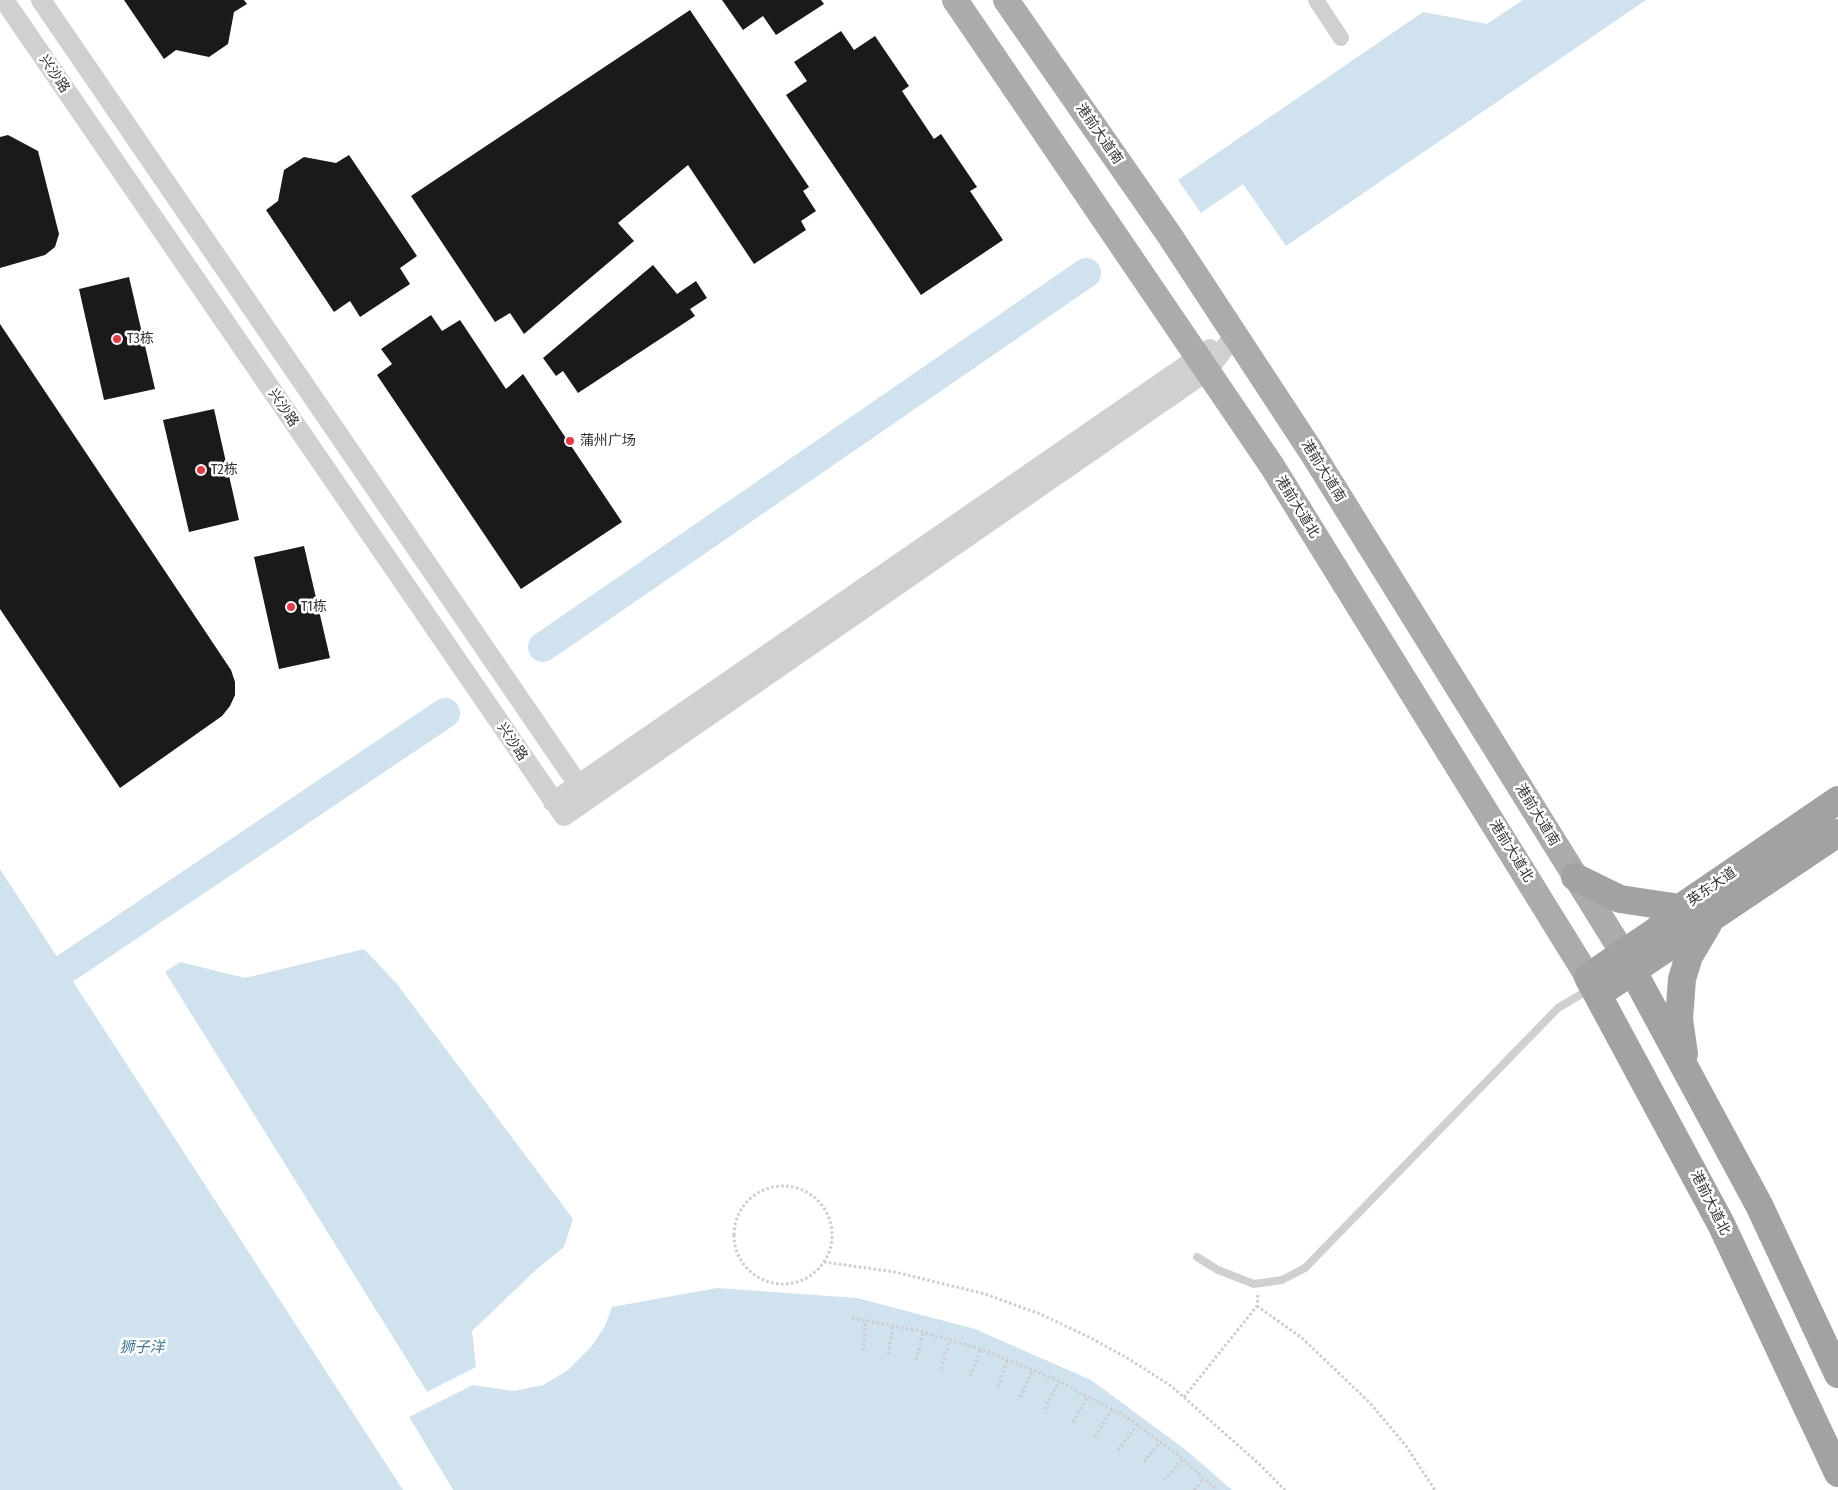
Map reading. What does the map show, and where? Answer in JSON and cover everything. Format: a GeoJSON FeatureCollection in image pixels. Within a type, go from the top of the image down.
{"type":"FeatureCollection","features":[{"type":"Feature","properties":{"kind":"highway","name":"英东大道"},"geometry":{"type":"LineString","coordinates":[[1628,962],[1680,908],[1838,800]]}},
{"type":"Feature","properties":{"kind":"highway","name":"英东大道"},"geometry":{"type":"LineString","coordinates":[[1593,986],[1628,962],[1711,917],[1838,833]]}},
{"type":"Feature","properties":{"kind":"highway"},"geometry":{"type":"LineString","coordinates":[[1575,877],[1620,899],[1680,908]]}},
{"type":"Feature","properties":{"kind":"highway"},"geometry":{"type":"LineString","coordinates":[[1686,1070],[1679,1019],[1682,979],[1689,956],[1711,917]]}},
{"type":"Feature","properties":{"kind":"highway"},"geometry":{"type":"LineString","coordinates":[[1628,962],[1759,1205],[1838,1374]]}},
{"type":"Feature","properties":{"kind":"highway","name":"港前大道北"},"geometry":{"type":"LineString","coordinates":[[1593,986],[1721,1224],[1838,1473]]}},
{"type":"Feature","properties":{"kind":"highway"},"geometry":{"type":"LineString","coordinates":[[1664,1117],[1703,1101]]}},
{"type":"Feature","properties":{"kind":"main road","name":"港前大道北"},"geometry":{"type":"LineString","coordinates":[[955,0],[1272,466],[1593,986]]}},
{"type":"Feature","properties":{"kind":"main road","name":"港前大道南"},"geometry":{"type":"LineString","coordinates":[[1006,0],[1170,236],[1311,451],[1628,962]]}},
{"type":"Feature","properties":{"kind":"main road"},"geometry":{"type":"LineString","coordinates":[[1510,850],[1545,828]]}},
{"type":"Feature","properties":{"kind":"street","name":"兴沙路"},"geometry":{"type":"LineString","coordinates":[[4,0],[559,809],[583,792]]}},
{"type":"Feature","properties":{"kind":"street"},"geometry":{"type":"LineString","coordinates":[[40,0],[583,792],[1202,363],[1234,336]]}},
{"type":"Feature","properties":{"kind":"street"},"geometry":{"type":"LineString","coordinates":[[1316,0],[1342,38]]}},
{"type":"Feature","properties":{"kind":"lane"},"geometry":{"type":"LineString","coordinates":[[1197,1257],[1232,1276],[1254,1284],[1282,1280],[1305,1268],[1558,1008],[1593,986]]}},
{"type":"Feature","properties":{"kind":"path"},"geometry":{"type":"LineString","coordinates":[[784,1186],[799,1188],[813,1196],[824,1207],[831,1221],[833,1237],[830,1252],[824,1262],[810,1276],[796,1283],[780,1284],[764,1280],[750,1271],[740,1258],[734,1242],[735,1225],[741,1209],[752,1196],[767,1188],[784,1186]]}},
{"type":"Feature","properties":{"kind":"path"},"geometry":{"type":"LineString","coordinates":[[824,1262],[895,1272],[942,1282],[985,1294],[1040,1314],[1130,1359],[1184,1398],[1257,1462],[1285,1490]]}},
{"type":"Feature","properties":{"kind":"path"},"geometry":{"type":"LineString","coordinates":[[1184,1398],[1257,1306],[1259,1283]]}},
{"type":"Feature","properties":{"kind":"path"},"geometry":{"type":"LineString","coordinates":[[1257,1306],[1302,1338],[1370,1403],[1406,1446],[1434,1490]]}},
{"type":"Feature","properties":{"kind":"path"},"geometry":{"type":"LineString","coordinates":[[852,1318],[923,1333],[981,1349],[1060,1381],[1137,1425],[1182,1459],[1217,1490]]}},
{"type":"Feature","properties":{"kind":"path"},"geometry":{"type":"LineString","coordinates":[[862,1351],[866,1321]]}},
{"type":"Feature","properties":{"kind":"path"},"geometry":{"type":"LineString","coordinates":[[888,1354],[893,1326]]}},
{"type":"Feature","properties":{"kind":"path"},"geometry":{"type":"LineString","coordinates":[[916,1360],[923,1333]]}},
{"type":"Feature","properties":{"kind":"path"},"geometry":{"type":"LineString","coordinates":[[942,1369],[950,1340]]}},
{"type":"Feature","properties":{"kind":"path"},"geometry":{"type":"LineString","coordinates":[[970,1376],[981,1349]]}},
{"type":"Feature","properties":{"kind":"path"},"geometry":{"type":"LineString","coordinates":[[998,1388],[1007,1360]]}},
{"type":"Feature","properties":{"kind":"path"},"geometry":{"type":"LineString","coordinates":[[1020,1397],[1033,1370]]}},
{"type":"Feature","properties":{"kind":"path"},"geometry":{"type":"LineString","coordinates":[[1045,1410],[1060,1381]]}},
{"type":"Feature","properties":{"kind":"path"},"geometry":{"type":"LineString","coordinates":[[1074,1422],[1088,1396]]}},
{"type":"Feature","properties":{"kind":"path"},"geometry":{"type":"LineString","coordinates":[[1095,1437],[1112,1410]]}},
{"type":"Feature","properties":{"kind":"path"},"geometry":{"type":"LineString","coordinates":[[1118,1450],[1137,1425]]}},
{"type":"Feature","properties":{"kind":"path"},"geometry":{"type":"LineString","coordinates":[[1144,1462],[1160,1442]]}},
{"type":"Feature","properties":{"kind":"path"},"geometry":{"type":"LineString","coordinates":[[1164,1480],[1182,1459]]}},
{"type":"Feature","properties":{"kind":"path"},"geometry":{"type":"LineString","coordinates":[[1194,1490],[1204,1479]]}},
{"type":"Feature","properties":{"kind":"water"},"geometry":{"type":"Polygon","coordinates":[[[1523,0],[1646,0],[1286,246],[1243,184],[1201,213],[1178,180],[1423,12],[1487,24],[1523,0]]]}},
{"type":"Feature","properties":{"kind":"water","name":"狮子洋"},"geometry":{"type":"Polygon","coordinates":[[[0,869],[403,1490],[0,1490],[0,869]]]}},
{"type":"Feature","properties":{"kind":"water"},"geometry":{"type":"Polygon","coordinates":[[[364,949],[397,984],[573,1219],[564,1247],[537,1269],[472,1331],[476,1367],[427,1392],[165,972],[180,962],[245,978],[364,949]]]}},
{"type":"Feature","properties":{"kind":"water"},"geometry":{"type":"Polygon","coordinates":[[[717,1288],[857,1298],[975,1329],[1091,1380],[1186,1450],[1232,1490],[453,1490],[409,1417],[473,1385],[514,1391],[543,1385],[568,1370],[591,1347],[605,1326],[612,1307],[717,1288]]]}},
{"type":"Feature","properties":{"kind":"pier"},"geometry":{"type":"Polygon","coordinates":[[[164,970],[427,1392],[425,1393],[163,973],[164,970]]]}},
{"type":"Feature","properties":{"kind":"pier"},"geometry":{"type":"Polygon","coordinates":[[[270,1281],[405,1489],[406,1490],[404,1490],[270,1281]]]}},
{"type":"Feature","properties":{"kind":"pier"},"geometry":{"type":"Polygon","coordinates":[[[408,1415],[453,1490],[450,1490],[407,1419],[408,1415]]]}},
{"type":"Feature","properties":{"kind":"building"},"geometry":{"type":"Polygon","coordinates":[[[124,0],[244,0],[247,4],[234,12],[228,44],[209,57],[176,50],[164,59],[124,0]]]}},
{"type":"Feature","properties":{"kind":"building"},"geometry":{"type":"Polygon","coordinates":[[[722,0],[821,0],[824,4],[776,35],[763,16],[743,30],[722,0]]]}},
{"type":"Feature","properties":{"kind":"building"},"geometry":{"type":"Polygon","coordinates":[[[690,10],[809,187],[803,191],[816,211],[801,221],[806,230],[754,264],[688,165],[618,223],[634,241],[524,334],[510,313],[495,322],[411,196],[690,10]]]}},
{"type":"Feature","properties":{"kind":"building"},"geometry":{"type":"Polygon","coordinates":[[[841,31],[854,50],[875,36],[909,86],[902,91],[934,139],[941,134],[977,187],[970,191],[1003,240],[921,295],[786,95],[807,81],[794,62],[841,31]]]}},
{"type":"Feature","properties":{"kind":"building"},"geometry":{"type":"Polygon","coordinates":[[[8,135],[38,151],[59,234],[55,247],[45,255],[0,268],[0,137],[8,135]]]}},
{"type":"Feature","properties":{"kind":"building"},"geometry":{"type":"Polygon","coordinates":[[[349,155],[417,256],[400,268],[410,284],[360,317],[350,301],[334,312],[266,210],[278,201],[284,170],[304,157],[336,163],[349,155]]]}},
{"type":"Feature","properties":{"kind":"building"},"geometry":{"type":"Polygon","coordinates":[[[653,265],[677,294],[696,281],[707,298],[690,309],[695,316],[578,393],[563,371],[556,376],[543,358],[653,265]]]}},
{"type":"Feature","properties":{"kind":"building","name":"T3栋"},"geometry":{"type":"Polygon","coordinates":[[[129,277],[155,389],[104,400],[79,289],[129,277]]]}},
{"type":"Feature","properties":{"kind":"building"},"geometry":{"type":"Polygon","coordinates":[[[431,315],[442,331],[460,320],[506,389],[523,374],[622,522],[521,589],[377,375],[392,364],[381,349],[431,315]]]}},
{"type":"Feature","properties":{"kind":"building"},"geometry":{"type":"Polygon","coordinates":[[[0,324],[231,670],[235,682],[235,695],[230,706],[222,716],[120,788],[0,609],[0,324]]]}},
{"type":"Feature","properties":{"kind":"building","name":"T2栋"},"geometry":{"type":"Polygon","coordinates":[[[214,409],[239,520],[189,532],[163,420],[214,409]]]}},
{"type":"Feature","properties":{"kind":"building","name":"T1栋"},"geometry":{"type":"Polygon","coordinates":[[[304,546],[330,658],[279,669],[254,557],[304,546]]]}},
{"type":"Feature","properties":{"kind":"waterway"},"geometry":{"type":"LineString","coordinates":[[543,647],[1086,273]]}},
{"type":"Feature","properties":{"kind":"waterway"},"geometry":{"type":"LineString","coordinates":[[0,1005],[26,995],[445,713]]}},
{"type":"Feature","properties":{"kind":"place","name":"T3栋"},"geometry":{"type":"Point","coordinates":[117,339]}},
{"type":"Feature","properties":{"kind":"place","name":"蒲州广场"},"geometry":{"type":"Point","coordinates":[570,441]}},
{"type":"Feature","properties":{"kind":"place","name":"T2栋"},"geometry":{"type":"Point","coordinates":[201,470]}},
{"type":"Feature","properties":{"kind":"place","name":"T1栋"},"geometry":{"type":"Point","coordinates":[291,607]}}]}
